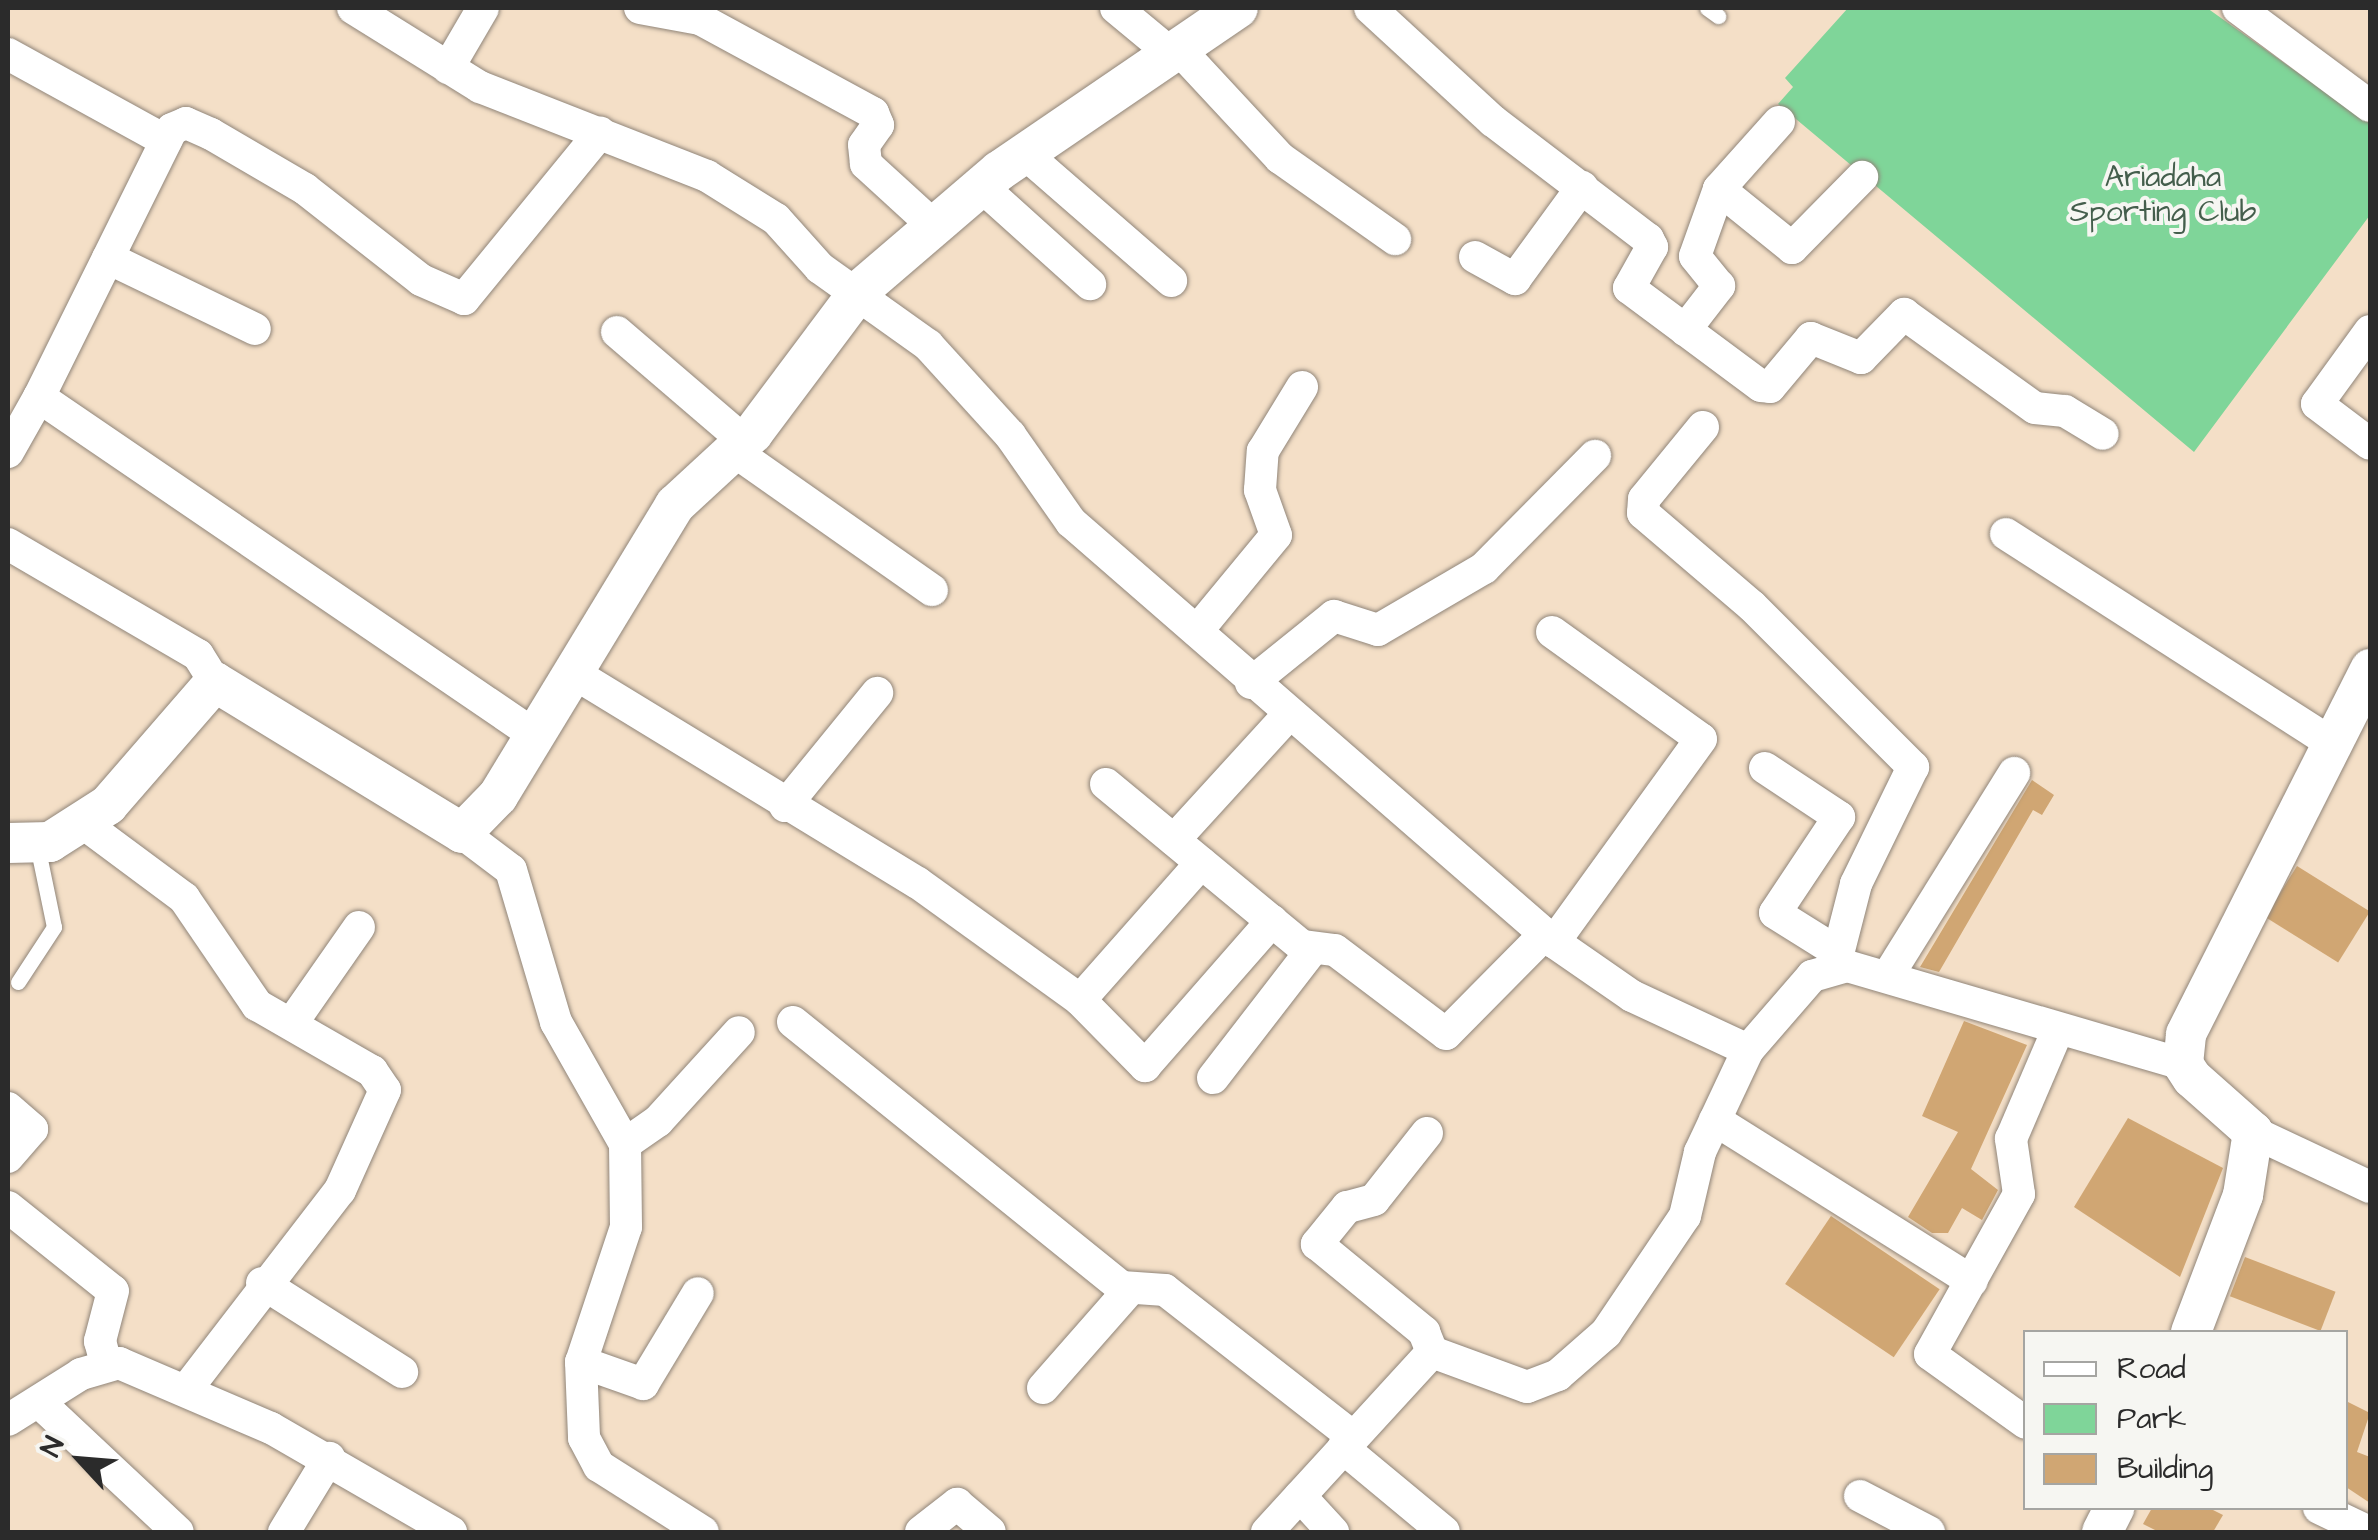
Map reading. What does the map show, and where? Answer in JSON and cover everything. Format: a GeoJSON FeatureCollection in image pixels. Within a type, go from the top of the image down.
{"type":"FeatureCollection","features":[{"type":"Feature","properties":{"kind":"street"},"geometry":{"type":"LineString","coordinates":[[352,8],[448,68],[707,176],[860,290],[920,336],[1000,422],[1071,522],[1198,630],[1288,715],[1549,938],[1632,996],[1748,1050]]}},
{"type":"Feature","properties":{"kind":"street"},"geometry":{"type":"LineString","coordinates":[[448,68],[483,8]]}},
{"type":"Feature","properties":{"kind":"street"},"geometry":{"type":"LineString","coordinates":[[640,8],[659,18],[693,12],[873,113],[878,125],[864,145],[866,164],[934,226]]}},
{"type":"Feature","properties":{"kind":"street"},"geometry":{"type":"LineString","coordinates":[[1116,8],[1172,49],[1280,158],[1395,238]]}},
{"type":"Feature","properties":{"kind":"street"},"geometry":{"type":"LineString","coordinates":[[462,833],[536,736],[675,505],[739,446],[860,290],[1024,153],[1172,49],[1238,8]]}},
{"type":"Feature","properties":{"kind":"street"},"geometry":{"type":"LineString","coordinates":[[1370,8],[1652,244],[1629,288],[1766,388],[1811,338],[1861,358],[1904,314],[2034,408],[2066,411],[2103,434]]}},
{"type":"Feature","properties":{"kind":"street"},"geometry":{"type":"LineString","coordinates":[[2238,8],[2370,106]]}},
{"type":"Feature","properties":{"kind":"street"},"geometry":{"type":"LineString","coordinates":[[8,54],[166,141]]}},
{"type":"Feature","properties":{"kind":"street"},"geometry":{"type":"LineString","coordinates":[[8,452],[166,141],[186,122],[304,189],[422,280],[464,299],[600,133]]}},
{"type":"Feature","properties":{"kind":"street"},"geometry":{"type":"LineString","coordinates":[[1685,330],[1719,286],[1695,256],[1720,189],[1779,122]]}},
{"type":"Feature","properties":{"kind":"street"},"geometry":{"type":"LineString","coordinates":[[1024,153],[1171,280]]}},
{"type":"Feature","properties":{"kind":"street"},"geometry":{"type":"LineString","coordinates":[[1720,189],[1792,248],[1862,176]]}},
{"type":"Feature","properties":{"kind":"street"},"geometry":{"type":"LineString","coordinates":[[981,186],[1090,284]]}},
{"type":"Feature","properties":{"kind":"street"},"geometry":{"type":"LineString","coordinates":[[1475,257],[1515,280],[1582,188]]}},
{"type":"Feature","properties":{"kind":"street"},"geometry":{"type":"LineString","coordinates":[[108,258],[255,330]]}},
{"type":"Feature","properties":{"kind":"street"},"geometry":{"type":"LineString","coordinates":[[2370,331],[2316,404],[2370,444]]}},
{"type":"Feature","properties":{"kind":"street"},"geometry":{"type":"LineString","coordinates":[[617,332],[739,446],[932,590]]}},
{"type":"Feature","properties":{"kind":"street"},"geometry":{"type":"LineString","coordinates":[[1198,630],[1276,535],[1260,490],[1263,451],[1302,388]]}},
{"type":"Feature","properties":{"kind":"street"},"geometry":{"type":"LineString","coordinates":[[39,397],[536,736]]}},
{"type":"Feature","properties":{"kind":"street"},"geometry":{"type":"LineString","coordinates":[[1427,1133],[1374,1200],[1348,1207],[1317,1244],[1424,1332],[1432,1352],[1527,1387],[1558,1375],[1606,1333],[1685,1216],[1715,1120],[1748,1050],[1796,991],[1837,959],[1856,884],[1913,768],[1752,606],[1642,513],[1703,427]]}},
{"type":"Feature","properties":{"kind":"street"},"geometry":{"type":"LineString","coordinates":[[1251,682],[1334,616],[1378,630],[1484,568],[1595,456]]}},
{"type":"Feature","properties":{"kind":"street"},"geometry":{"type":"LineString","coordinates":[[2006,534],[2327,740]]}},
{"type":"Feature","properties":{"kind":"street"},"geometry":{"type":"LineString","coordinates":[[8,544],[198,655],[214,682],[462,833],[511,870],[556,1022],[625,1144],[626,1227],[581,1362],[590,1456],[656,1522],[703,1532]]}},
{"type":"Feature","properties":{"kind":"street"},"geometry":{"type":"LineString","coordinates":[[1106,784],[1272,921],[1312,950],[1335,950],[1446,1034],[1549,938],[1701,739],[1552,632]]}},
{"type":"Feature","properties":{"kind":"street"},"geometry":{"type":"LineString","coordinates":[[2183,1064],[2186,1034],[2327,740],[2370,669]]}},
{"type":"Feature","properties":{"kind":"street"},"geometry":{"type":"LineString","coordinates":[[572,672],[785,806],[918,883],[1080,1000],[1122,1050],[1150,1064],[1272,921]]}},
{"type":"Feature","properties":{"kind":"street"},"geometry":{"type":"LineString","coordinates":[[22,844],[84,823],[214,682]]}},
{"type":"Feature","properties":{"kind":"street"},"geometry":{"type":"LineString","coordinates":[[785,806],[877,693]]}},
{"type":"Feature","properties":{"kind":"street"},"geometry":{"type":"LineString","coordinates":[[1174,840],[1288,715]]}},
{"type":"Feature","properties":{"kind":"street"},"geometry":{"type":"LineString","coordinates":[[1765,768],[1839,817],[1774,913],[1837,959],[2056,1034],[2183,1064],[2253,1132],[2370,1187]]}},
{"type":"Feature","properties":{"kind":"street"},"geometry":{"type":"LineString","coordinates":[[1889,974],[2014,772]]}},
{"type":"Feature","properties":{"kind":"street"},"geometry":{"type":"LineString","coordinates":[[84,823],[184,898],[242,991],[372,1071],[385,1096],[340,1190],[262,1283],[186,1390]]}},
{"type":"Feature","properties":{"kind":"street"},"geometry":{"type":"LineString","coordinates":[[1080,1000],[1201,862]]}},
{"type":"Feature","properties":{"kind":"street"},"geometry":{"type":"LineString","coordinates":[[292,1024],[359,927]]}},
{"type":"Feature","properties":{"kind":"street"},"geometry":{"type":"LineString","coordinates":[[1213,1078],[1312,950]]}},
{"type":"Feature","properties":{"kind":"street"},"geometry":{"type":"LineString","coordinates":[[793,1022],[1129,1290],[1165,1290],[1348,1443],[1444,1532]]}},
{"type":"Feature","properties":{"kind":"street"},"geometry":{"type":"LineString","coordinates":[[625,1144],[740,1032]]}},
{"type":"Feature","properties":{"kind":"street"},"geometry":{"type":"LineString","coordinates":[[2023,1420],[1931,1358],[2020,1194],[2010,1139],[2056,1034]]}},
{"type":"Feature","properties":{"kind":"street"},"geometry":{"type":"LineString","coordinates":[[8,1108],[32,1129],[8,1157]]}},
{"type":"Feature","properties":{"kind":"street"},"geometry":{"type":"LineString","coordinates":[[1715,1120],[1972,1281]]}},
{"type":"Feature","properties":{"kind":"street"},"geometry":{"type":"LineString","coordinates":[[2192,1330],[2243,1195],[2253,1132]]}},
{"type":"Feature","properties":{"kind":"street"},"geometry":{"type":"LineString","coordinates":[[8,1207],[114,1292],[100,1341],[106,1363]]}},
{"type":"Feature","properties":{"kind":"street"},"geometry":{"type":"LineString","coordinates":[[262,1283],[402,1372]]}},
{"type":"Feature","properties":{"kind":"street"},"geometry":{"type":"LineString","coordinates":[[1043,1388],[1129,1290]]}},
{"type":"Feature","properties":{"kind":"street"},"geometry":{"type":"LineString","coordinates":[[581,1362],[643,1384],[698,1293]]}},
{"type":"Feature","properties":{"kind":"street"},"geometry":{"type":"LineString","coordinates":[[1267,1532],[1432,1352]]}},
{"type":"Feature","properties":{"kind":"street"},"geometry":{"type":"LineString","coordinates":[[8,1420],[106,1363],[186,1390],[328,1458],[451,1532]]}},
{"type":"Feature","properties":{"kind":"street"},"geometry":{"type":"LineString","coordinates":[[39,1402],[178,1532]]}},
{"type":"Feature","properties":{"kind":"street"},"geometry":{"type":"LineString","coordinates":[[284,1532],[328,1458]]}},
{"type":"Feature","properties":{"kind":"street"},"geometry":{"type":"LineString","coordinates":[[1300,1496],[1333,1532]]}},
{"type":"Feature","properties":{"kind":"street"},"geometry":{"type":"LineString","coordinates":[[1860,1496],[1929,1532]]}},
{"type":"Feature","properties":{"kind":"street"},"geometry":{"type":"LineString","coordinates":[[920,1532],[956,1504],[990,1532]]}},
{"type":"Feature","properties":{"kind":"street"},"geometry":{"type":"LineString","coordinates":[[2324,1510],[2369,1532]]}},
{"type":"Feature","properties":{"kind":"lane"},"geometry":{"type":"LineString","coordinates":[[18,982],[54,928],[22,844]]}},
{"type":"Feature","properties":{"kind":"green space","name":"Ariadaha Sporting Club"},"geometry":{"type":"Polygon","coordinates":[[[1848,8],[2207,8],[2370,124],[2370,215],[2194,452],[1778,104],[1793,87],[1785,78],[1848,8]]]}},
{"type":"Feature","properties":{"kind":"building"},"geometry":{"type":"Polygon","coordinates":[[[2032,780],[2054,795],[2042,815],[2033,810],[1939,972],[1920,967],[2032,780]]]}},
{"type":"Feature","properties":{"kind":"building"},"geometry":{"type":"Polygon","coordinates":[[[2297,866],[2370,912],[2338,962],[2265,917],[2297,866]]]}},
{"type":"Feature","properties":{"kind":"building"},"geometry":{"type":"Polygon","coordinates":[[[1964,1021],[2027,1045],[1971,1169],[1998,1190],[1982,1220],[1962,1208],[1948,1233],[1932,1233],[1908,1217],[1958,1132],[1922,1116],[1964,1021]]]}},
{"type":"Feature","properties":{"kind":"building"},"geometry":{"type":"Polygon","coordinates":[[[2128,1118],[2223,1168],[2180,1277],[2074,1207],[2128,1118]]]}},
{"type":"Feature","properties":{"kind":"building"},"geometry":{"type":"Polygon","coordinates":[[[1831,1216],[1940,1289],[1894,1357],[1785,1284],[1831,1216]]]}},
{"type":"Feature","properties":{"kind":"building"},"geometry":{"type":"Polygon","coordinates":[[[2245,1257],[2336,1292],[2318,1330],[2230,1296],[2245,1257]]]}},
{"type":"Feature","properties":{"kind":"building"},"geometry":{"type":"Polygon","coordinates":[[[2348,1402],[2370,1413],[2357,1452],[2370,1457],[2370,1503],[2348,1488],[2348,1402]]]}},
{"type":"Feature","properties":{"kind":"building"},"geometry":{"type":"Polygon","coordinates":[[[2151,1510],[2213,1510],[2223,1515],[2213,1532],[2159,1532],[2143,1524],[2151,1510]]]}}]}
